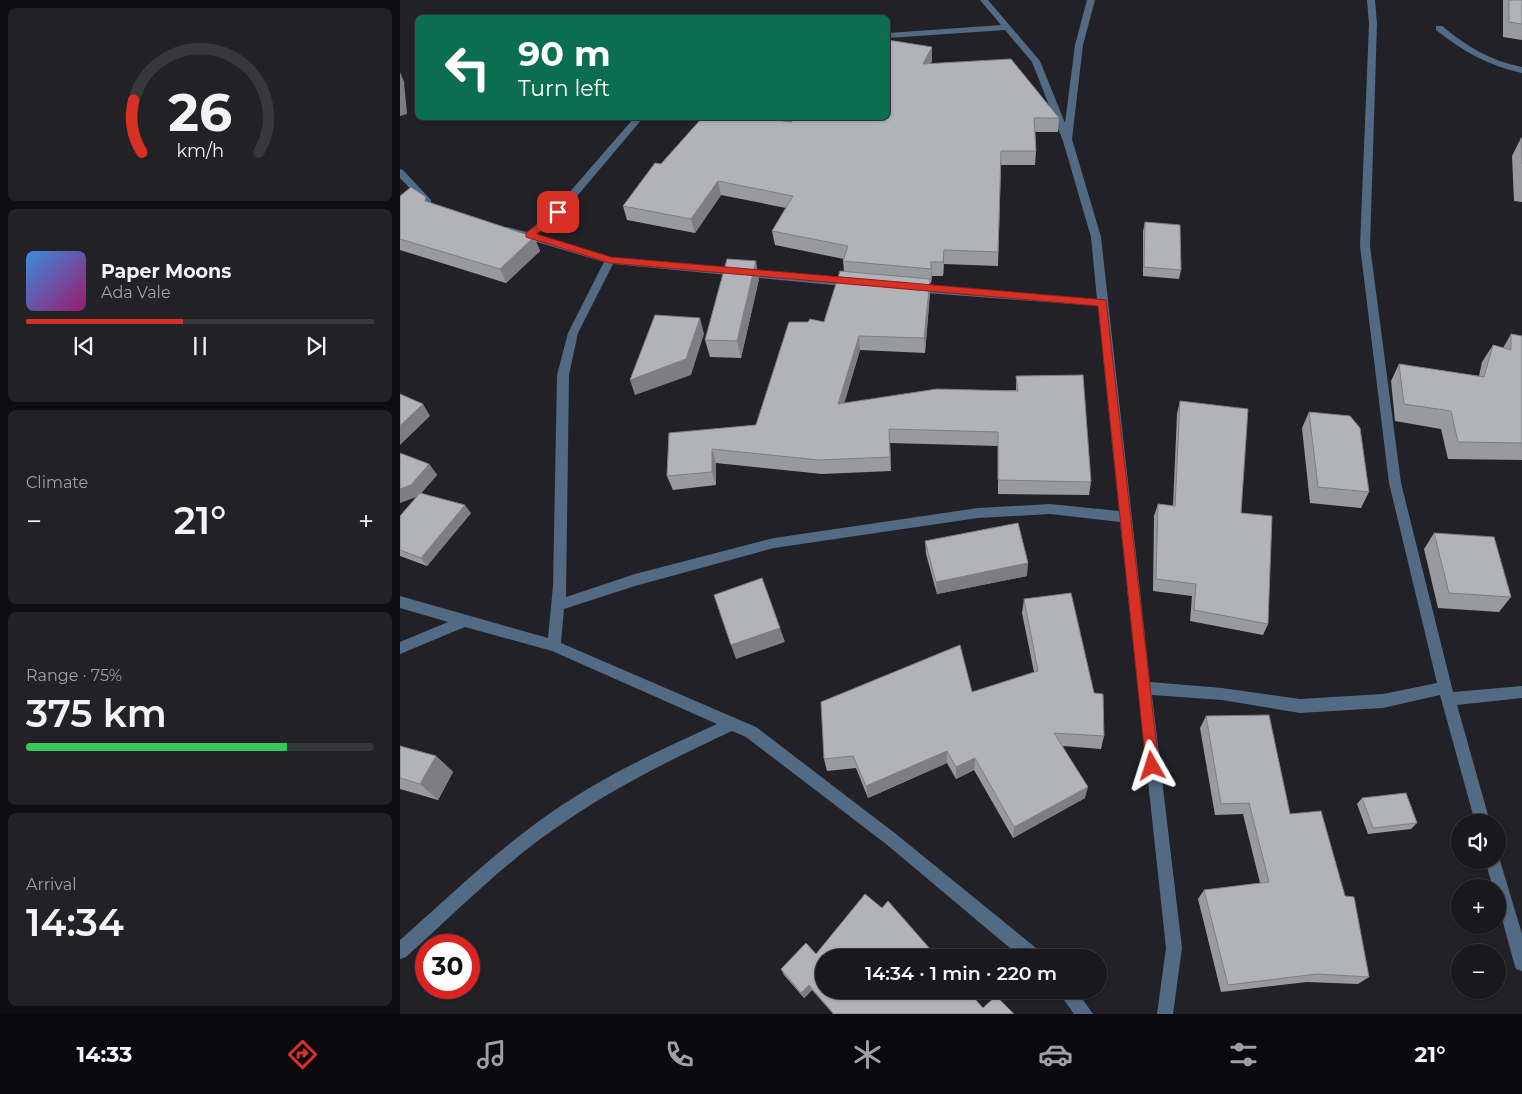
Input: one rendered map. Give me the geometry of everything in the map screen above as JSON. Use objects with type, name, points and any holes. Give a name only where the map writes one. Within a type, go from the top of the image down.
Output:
[{"type":"street","points":[[984,0],[1036,61],[1068,141],[1096,237],[1125,517],[1174,948],[1165,1014]]},
{"type":"street","points":[[1068,141],[1078,45],[1091,0]]},
{"type":"street","points":[[1371,0],[1373,24],[1365,246],[1395,483],[1447,693],[1481,814]]},
{"type":"street","points":[[890,36],[958,29],[1007,27]]},
{"type":"street","points":[[1439,28],[1477,55],[1522,70]]},
{"type":"street","points":[[530,235],[558,212],[636,120]]},
{"type":"street","points":[[400,172],[425,201],[439,208]]},
{"type":"street","points":[[495,227],[530,235],[610,260],[863,284]]},
{"type":"street","points":[[554,646],[559,605],[563,375],[573,334],[610,260]]},
{"type":"street","points":[[901,287],[1102,303]]},
{"type":"street","points":[[559,605],[634,580],[774,543],[978,513],[1050,510],[1125,517]]},
{"type":"street","points":[[400,602],[554,646],[751,732],[891,838],[1024,949]]},
{"type":"street","points":[[400,648],[464,621]]},
{"type":"street","points":[[1144,688],[1222,694],[1300,706],[1383,701],[1447,693],[1522,692]]},
{"type":"street","points":[[400,952],[519,845],[568,810],[656,758],[732,724]]},
{"type":"street","points":[[1496,869],[1522,963]]},
{"type":"street","points":[[1072,999],[1085,1014]]},
{"type":"building","points":[[1509,0],[1522,0],[1522,24],[1509,22]]},
{"type":"building","points":[[890,40],[932,47],[923,64],[1011,59],[1059,118],[1034,118],[1036,151],[1001,151],[998,252],[944,250],[943,262],[931,262],[931,269],[843,261],[848,246],[772,231],[793,196],[718,181],[691,219],[623,206],[655,163],[661,164],[700,120],[783,120],[791,122],[792,120],[890,120]]},
{"type":"building","points":[[411,187],[426,197],[425,201],[534,237],[500,269],[400,239],[400,196]]},
{"type":"building","points":[[1145,222],[1180,225],[1181,270],[1144,267]]},
{"type":"building","points":[[727,259],[756,261],[737,341],[705,340]]},
{"type":"building","points":[[840,271],[930,279],[924,338],[859,336],[838,404],[937,389],[1018,391],[1016,376],[1083,375],[1091,482],[998,480],[998,432],[889,429],[890,457],[819,460],[712,449],[712,472],[667,476],[669,433],[756,425],[789,322],[808,322],[810,319],[824,322]]},
{"type":"building","points":[[655,315],[700,318],[686,359],[630,380]]},
{"type":"building","points":[[1511,334],[1522,336],[1522,443],[1458,442],[1451,411],[1404,404],[1399,364],[1484,377],[1493,345],[1511,350]]},
{"type":"building","points":[[400,394],[423,404],[400,426]]},
{"type":"building","points":[[1180,401],[1248,409],[1241,513],[1272,516],[1268,624],[1194,610],[1196,584],[1156,579],[1158,504],[1175,506]]},
{"type":"building","points":[[1309,412],[1350,416],[1360,428],[1369,492],[1318,487]]},
{"type":"building","points":[[400,453],[429,464],[411,485],[400,489]]},
{"type":"building","points":[[420,493],[465,505],[421,558],[400,550],[400,516]]},
{"type":"building","points":[[1018,523],[1028,563],[936,582],[925,541]]},
{"type":"building","points":[[1434,533],[1494,537],[1511,597],[1449,593]]},
{"type":"building","points":[[762,578],[780,628],[731,645],[714,595]]},
{"type":"building","points":[[1071,593],[1094,693],[1103,694],[1104,736],[1054,733],[1088,787],[1014,827],[975,758],[956,767],[947,751],[866,786],[853,756],[824,759],[821,702],[960,645],[972,692],[1038,671],[1024,599]]},
{"type":"building","points":[[1269,715],[1290,814],[1321,811],[1345,896],[1354,897],[1369,977],[1317,974],[1228,985],[1204,890],[1269,882],[1249,803],[1221,804],[1206,716]]},
{"type":"building","points":[[400,746],[436,756],[420,784],[400,778]]},
{"type":"building","points":[[1406,793],[1417,823],[1373,828],[1362,798]]},
{"type":"building","points":[[865,894],[882,908],[888,901],[930,949],[820,949]]},
{"type":"building","points":[[806,943],[815,953],[815,992],[809,985],[801,993],[781,969]]},
{"type":"building","points":[[821,999],[975,999],[983,1008],[993,999],[999,999],[1014,1014],[834,1014]]},
{"type":"route","points":[[558,212],[530,235],[610,260],[674,264],[854,283],[1102,303],[1152,766]]}]
